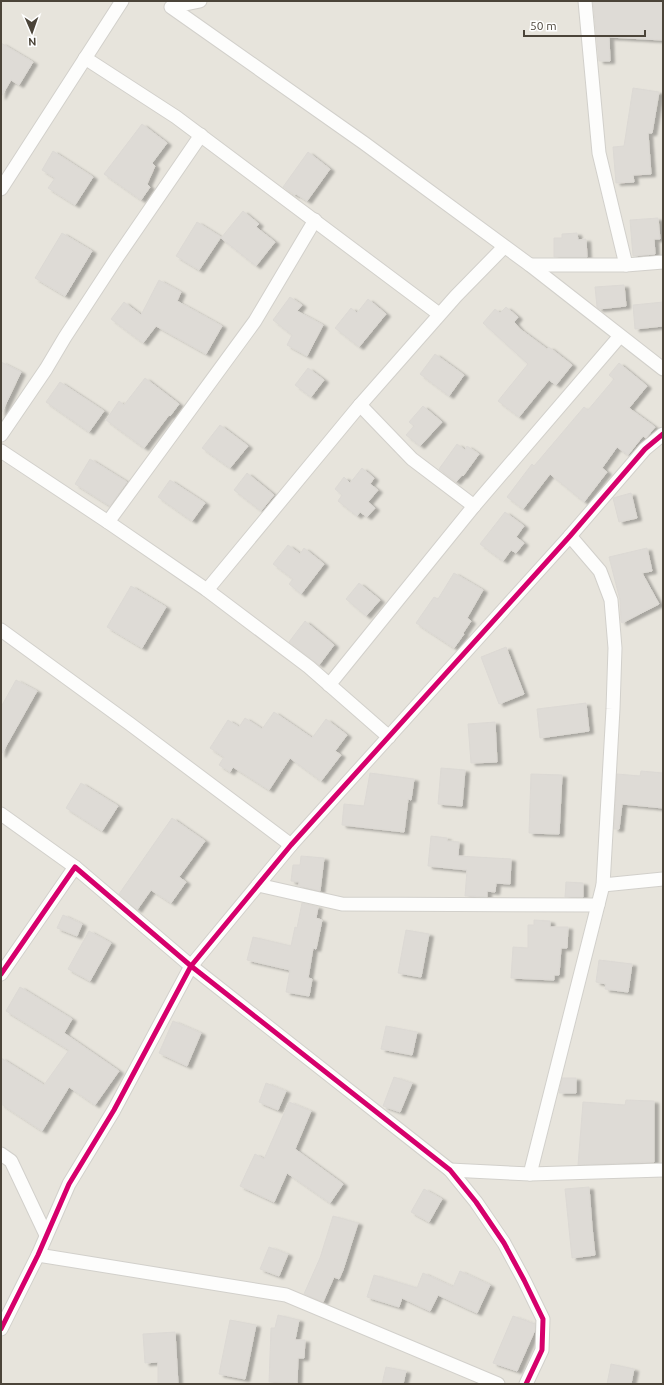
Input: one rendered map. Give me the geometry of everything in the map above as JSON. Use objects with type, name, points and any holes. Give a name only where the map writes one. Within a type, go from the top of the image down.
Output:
[{"type":"street","points":[[1,189],[122,1]]},
{"type":"street","points":[[167,4],[200,1]]},
{"type":"street","points":[[584,1],[599,153],[626,265]]},
{"type":"street","points":[[167,4],[364,143],[530,265],[663,369]]},
{"type":"street","points":[[85,58],[201,135],[439,314]]},
{"type":"street","points":[[1,435],[46,370],[65,337],[118,256],[201,135]]},
{"type":"street","points":[[108,522],[255,321],[315,220]]},
{"type":"street","points":[[207,590],[360,405],[439,314],[504,247]]},
{"type":"street","points":[[530,265],[626,265],[663,262]]},
{"type":"street","points":[[329,685],[474,506],[620,336]]},
{"type":"street","points":[[360,405],[412,459],[474,506]]},
{"type":"street","points":[[1,1329],[38,1255],[69,1184],[114,1110],[191,966],[291,845],[570,536],[645,449],[663,434]]},
{"type":"street","points":[[1,451],[207,590],[309,667],[389,737]]},
{"type":"street","points":[[530,1174],[603,885],[615,648],[611,600],[600,571],[570,536]]},
{"type":"street","points":[[1,630],[130,724],[291,845]]},
{"type":"street","points":[[1,814],[75,867],[191,966],[450,1170],[476,1202],[504,1243],[543,1319],[542,1350],[526,1384]]},
{"type":"street","points":[[1,974],[75,867]]},
{"type":"street","points":[[603,885],[663,879]]},
{"type":"street","points":[[258,885],[342,904],[598,905]]},
{"type":"street","points":[[1,1154],[11,1161],[46,1235]]},
{"type":"street","points":[[450,1170],[530,1174],[663,1170]]},
{"type":"street","points":[[38,1255],[286,1295],[498,1384]]},
{"type":"shaded area","points":[[1,1],[663,1],[663,1384],[1,1384]]},
{"type":"building","points":[[593,1],[663,1],[662,40],[609,37],[610,61],[599,61]]},
{"type":"building","points":[[1,43],[33,62],[19,85],[11,80],[1,97]]},
{"type":"building","points":[[633,88],[659,92],[652,133],[648,133],[651,174],[633,175],[634,182],[616,183],[613,147],[624,146]]},
{"type":"building","points":[[142,124],[167,143],[152,163],[155,166],[147,184],[150,187],[141,200],[104,174]]},
{"type":"building","points":[[53,151],[93,177],[75,205],[48,188],[55,178],[42,170]]},
{"type":"building","points":[[308,152],[330,169],[307,201],[283,187]]},
{"type":"building","points":[[243,211],[259,224],[256,227],[275,242],[256,266],[221,238]]},
{"type":"building","points":[[658,218],[660,239],[654,239],[655,254],[633,256],[630,220]]},
{"type":"building","points":[[197,222],[221,237],[199,270],[176,256]]},
{"type":"building","points":[[62,233],[92,251],[65,296],[35,278]]},
{"type":"building","points":[[577,233],[578,240],[586,239],[587,257],[554,257],[554,238],[562,238],[562,234]]},
{"type":"building","points":[[159,280],[181,292],[177,301],[222,326],[206,354],[156,326],[143,343],[111,319],[124,302],[141,315]]},
{"type":"building","points":[[624,285],[626,306],[599,309],[597,307],[595,287]]},
{"type":"building","points":[[290,297],[302,305],[297,311],[323,325],[307,356],[287,345],[292,335],[273,320]]},
{"type":"building","points":[[368,299],[386,314],[359,347],[335,328],[351,308],[357,313]]},
{"type":"building","points":[[663,302],[663,326],[635,329],[633,305]]},
{"type":"building","points":[[506,307],[518,317],[514,322],[520,329],[547,349],[549,347],[572,365],[556,385],[549,380],[519,417],[498,401],[528,364],[483,323],[495,309],[500,313]]},
{"type":"building","points":[[435,354],[464,375],[449,396],[420,374]]},
{"type":"building","points":[[1,362],[21,372],[1,414]]},
{"type":"building","points":[[619,363],[647,386],[629,408],[655,427],[646,438],[643,436],[628,455],[617,447],[602,468],[607,472],[584,502],[550,474],[523,509],[507,497],[532,464],[534,466],[584,407],[588,410],[614,379],[609,375]]},
{"type":"building","points":[[308,368],[324,380],[311,397],[295,385]]},
{"type":"building","points":[[145,378],[179,404],[144,448],[106,420],[119,401],[124,405]]},
{"type":"building","points":[[60,382],[104,411],[89,432],[46,402]]},
{"type":"building","points":[[423,406],[442,422],[420,446],[406,435],[414,426],[409,422]]},
{"type":"building","points":[[220,425],[248,446],[230,468],[202,448]]},
{"type":"building","points":[[457,444],[465,450],[467,446],[479,454],[463,476],[462,475],[456,482],[439,469]]},
{"type":"building","points":[[90,459],[127,482],[110,506],[75,484]]},
{"type":"building","points":[[362,468],[374,478],[370,484],[378,490],[368,502],[375,508],[367,517],[360,512],[357,516],[338,501],[342,495],[335,489],[344,477],[350,483]]},
{"type":"building","points":[[247,473],[274,495],[261,511],[234,490]]},
{"type":"building","points":[[170,480],[205,503],[192,521],[158,497]]},
{"type":"building","points":[[631,493],[637,518],[619,522],[613,498]]},
{"type":"building","points":[[505,512],[524,526],[516,537],[524,543],[516,553],[511,550],[503,561],[480,544]]},
{"type":"building","points":[[288,545],[300,554],[304,548],[324,564],[301,594],[289,584],[293,579],[273,564]]},
{"type":"building","points":[[647,548],[652,571],[642,573],[659,604],[622,623],[620,600],[609,557]]},
{"type":"building","points":[[454,573],[483,590],[467,618],[471,621],[454,648],[416,623],[434,597],[438,599]]},
{"type":"building","points":[[359,583],[380,600],[366,616],[346,599]]},
{"type":"building","points":[[131,586],[166,607],[142,648],[107,627]]},
{"type":"building","points":[[305,621],[334,645],[319,665],[289,642]]},
{"type":"building","points":[[506,647],[524,694],[499,704],[481,657]]},
{"type":"building","points":[[16,680],[37,691],[1,755],[1,707]]},
{"type":"building","points":[[586,703],[589,731],[540,738],[537,709]]},
{"type":"building","points":[[274,712],[312,738],[326,719],[347,735],[335,751],[341,755],[321,781],[290,758],[269,790],[233,767],[230,772],[219,765],[224,757],[210,748],[228,720],[239,727],[245,718],[262,729]]},
{"type":"building","points":[[495,722],[497,762],[471,763],[468,724]]},
{"type":"building","points":[[441,768],[465,770],[462,806],[438,804]]},
{"type":"building","points":[[641,771],[663,773],[663,808],[622,804],[619,829],[614,829],[617,774],[640,776]]},
{"type":"building","points":[[370,773],[414,779],[411,800],[408,799],[404,832],[342,825],[344,804],[364,806]]},
{"type":"building","points":[[531,774],[562,775],[559,834],[529,833]]},
{"type":"building","points":[[81,783],[118,806],[102,831],[66,808]]},
{"type":"building","points":[[172,818],[205,841],[179,877],[186,882],[171,903],[151,890],[137,910],[119,894]]},
{"type":"building","points":[[431,836],[447,838],[447,841],[459,842],[458,856],[511,859],[510,884],[496,883],[495,892],[487,891],[487,897],[465,896],[467,870],[428,866]]},
{"type":"building","points":[[301,856],[324,858],[320,891],[299,886],[299,882],[291,881],[293,865],[300,865]]},
{"type":"building","points":[[566,882],[583,883],[583,897],[565,897]]},
{"type":"building","points":[[302,903],[318,907],[316,918],[322,920],[316,949],[313,948],[308,978],[312,979],[309,996],[286,992],[290,970],[247,960],[253,937],[291,946],[295,927],[297,928]]},
{"type":"building","points":[[63,915],[82,924],[77,936],[57,928]]},
{"type":"building","points":[[534,920],[550,921],[550,927],[568,927],[567,948],[561,948],[559,975],[554,975],[554,980],[511,978],[513,947],[528,948],[528,925],[534,925]]},
{"type":"building","points":[[406,930],[429,934],[421,977],[398,973]]},
{"type":"building","points":[[89,931],[111,943],[90,981],[68,969]]},
{"type":"building","points":[[599,960],[632,964],[628,992],[605,989],[606,984],[596,982]]},
{"type":"building","points":[[20,987],[72,1019],[64,1033],[119,1071],[95,1105],[69,1087],[42,1131],[1,1104],[1,1058],[44,1085],[69,1050],[6,1011]]},
{"type":"building","points":[[173,1021],[201,1033],[187,1066],[159,1053]]},
{"type":"building","points":[[386,1026],[417,1032],[412,1055],[381,1049]]},
{"type":"building","points":[[394,1077],[412,1083],[400,1112],[383,1106]]},
{"type":"building","points":[[562,1078],[576,1078],[576,1093],[559,1093]]},
{"type":"building","points":[[266,1083],[286,1091],[278,1110],[259,1102]]},
{"type":"building","points":[[626,1100],[654,1101],[654,1162],[578,1165],[583,1102],[625,1105]]},
{"type":"building","points":[[289,1102],[311,1111],[295,1149],[343,1184],[330,1203],[287,1173],[274,1202],[240,1186],[255,1154],[264,1159]]},
{"type":"building","points":[[589,1187],[595,1255],[572,1258],[565,1189]]},
{"type":"building","points":[[424,1189],[442,1199],[429,1222],[411,1212]]},
{"type":"building","points":[[333,1216],[358,1223],[343,1270],[339,1279],[334,1277],[323,1302],[304,1294],[320,1258]]},
{"type":"building","points":[[269,1247],[288,1254],[279,1276],[260,1269]]},
{"type":"building","points":[[460,1271],[490,1285],[477,1313],[438,1295],[430,1311],[402,1298],[399,1307],[367,1297],[374,1275],[417,1288],[423,1273],[453,1287]]},
{"type":"building","points":[[278,1315],[299,1320],[295,1340],[305,1340],[304,1358],[298,1358],[297,1383],[269,1382],[271,1328],[275,1328]]},
{"type":"building","points":[[513,1316],[535,1324],[535,1330],[517,1371],[493,1363]]},
{"type":"building","points":[[230,1320],[256,1325],[245,1379],[219,1374]]},
{"type":"building","points":[[175,1332],[178,1384],[158,1384],[158,1362],[145,1363],[143,1334]]},
{"type":"building","points":[[611,1364],[634,1369],[631,1384],[607,1384]]},
{"type":"building","points":[[386,1367],[406,1371],[403,1384],[382,1384]]},
{"type":"cycle path","points":[[1,1329],[38,1255],[69,1184],[114,1110],[191,966],[291,845],[570,536],[645,449],[663,434]]},
{"type":"cycle path","points":[[1,974],[75,867],[191,966],[450,1170],[476,1202],[504,1243],[543,1319],[542,1350],[526,1384]]}]
